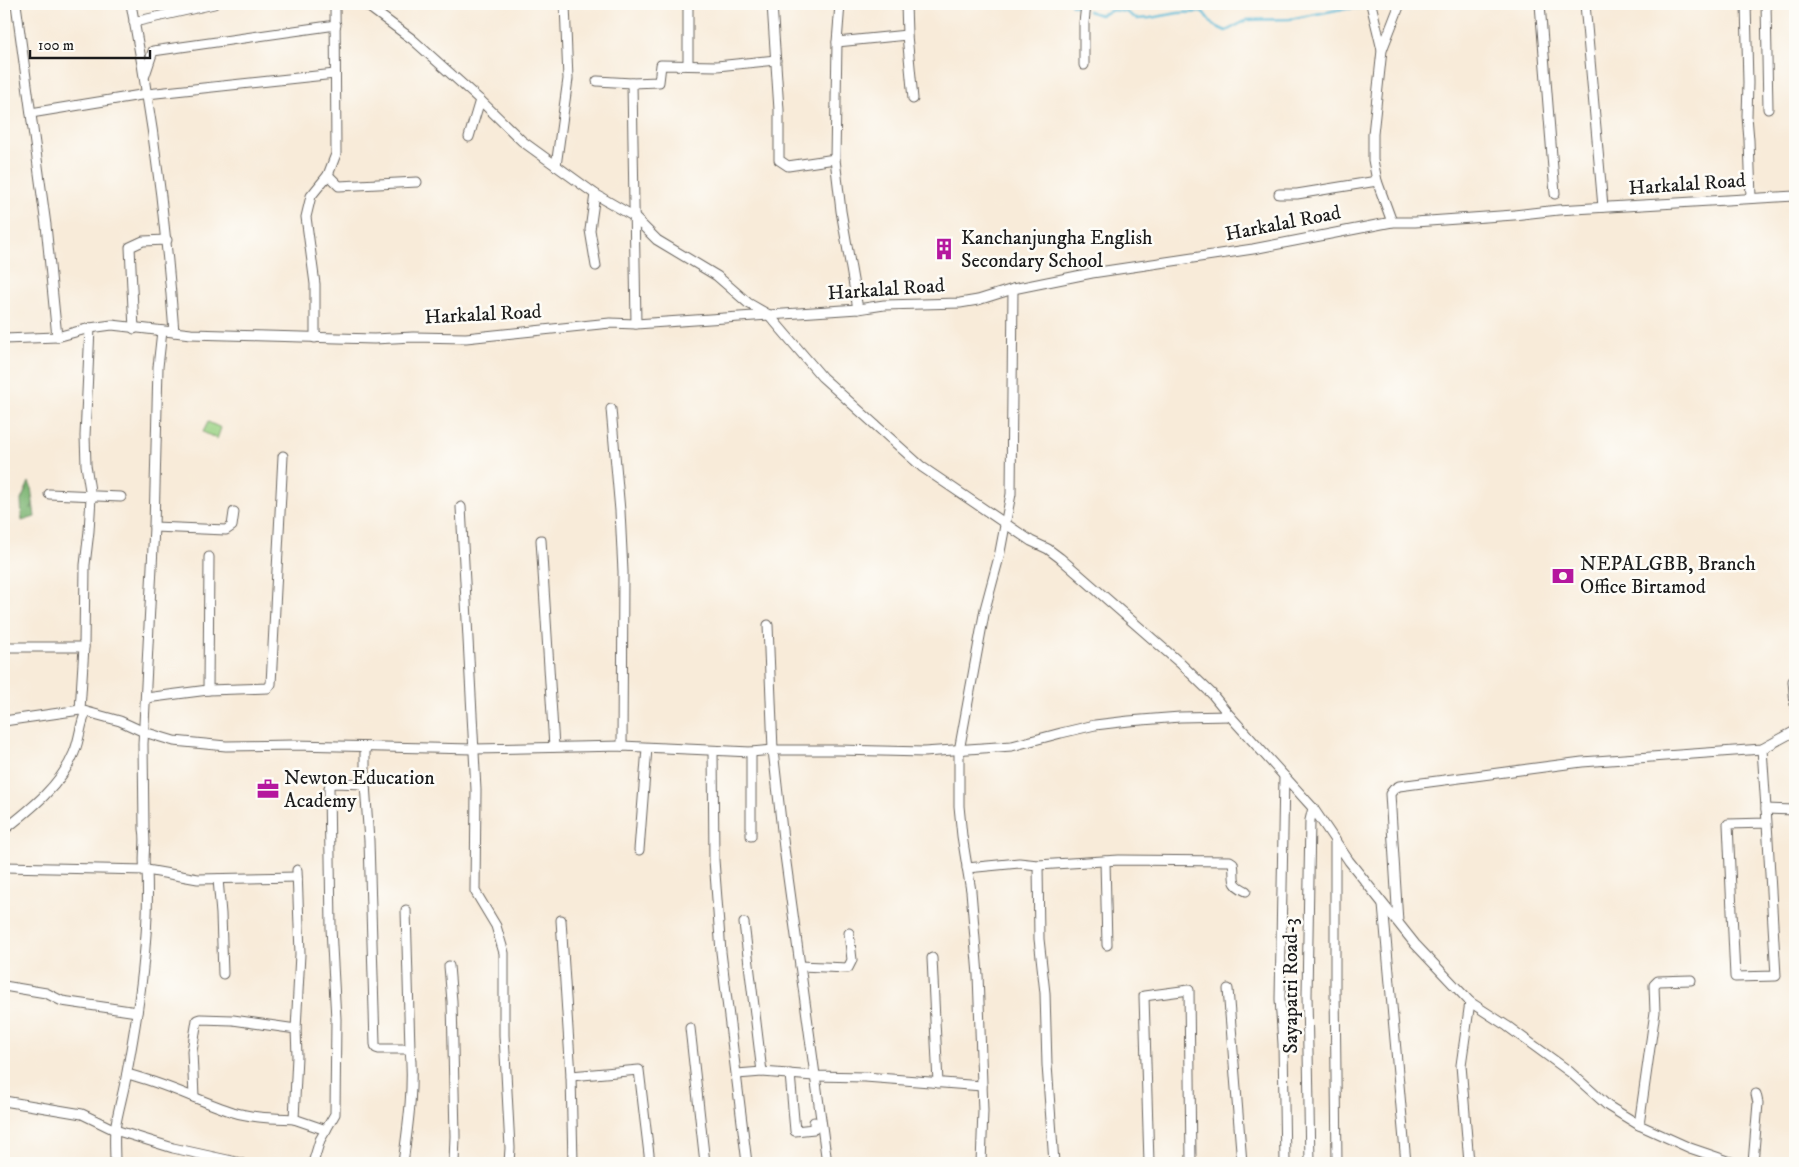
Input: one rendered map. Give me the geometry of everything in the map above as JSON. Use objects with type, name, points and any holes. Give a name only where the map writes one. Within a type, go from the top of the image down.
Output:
[{"type":"street","points":[[16,4],[46,225],[57,337]]},
{"type":"street","points":[[131,4],[145,75],[167,240],[174,332]]},
{"type":"street","points":[[134,22],[214,4]]},
{"type":"street","points":[[315,338],[315,284],[306,217],[311,196],[328,175],[336,154],[335,4]]},
{"type":"street","points":[[365,4],[412,39],[480,100],[522,141],[595,194],[633,216],[657,240],[717,276],[748,303],[769,315],[822,377],[918,464],[1031,541],[1048,548],[1180,663],[1212,694],[1313,808],[1349,861],[1415,944],[1470,1002],[1507,1026],[1570,1072],[1608,1106],[1639,1125],[1690,1148],[1734,1163]]},
{"type":"street","points":[[556,166],[568,79],[565,4]]},
{"type":"street","points":[[688,4],[688,65]]},
{"type":"street","points":[[772,4],[779,110],[779,160],[788,166],[835,159]]},
{"type":"street","points":[[840,4],[836,42],[835,159],[840,211],[858,309]]},
{"type":"street","points":[[906,4],[913,99]]},
{"type":"street","points":[[1084,65],[1086,5],[1100,4]]},
{"type":"street","points":[[1371,4],[1382,50]]},
{"type":"street","points":[[1392,222],[1377,181],[1373,160],[1373,134],[1382,50],[1400,4]]},
{"type":"street","points":[[1540,4],[1555,194]]},
{"type":"street","points":[[1585,4],[1603,207]]},
{"type":"street","points":[[1746,4],[1747,116],[1750,140],[1751,198]]},
{"type":"street","points":[[1766,4],[1768,108]]},
{"type":"street","points":[[145,75],[153,51],[336,24]]},
{"type":"street","points":[[836,42],[907,35]]},
{"type":"street","points":[[597,81],[659,82],[661,65],[717,66],[776,60]]},
{"type":"street","points":[[31,113],[147,94],[335,74]]},
{"type":"street","points":[[632,83],[636,324]]},
{"type":"street","points":[[469,137],[480,100]]},
{"type":"street","points":[[328,175],[339,186],[417,182]]},
{"type":"street","points":[[1279,194],[1298,194],[1377,181]]},
{"type":"street","points":[[595,194],[590,230],[596,266]]},
{"type":"street","name":"Harkalal Road","points":[[4,339],[57,337],[90,328],[112,325],[134,329],[174,332],[315,338],[466,338],[610,324],[636,324],[858,309],[884,305],[960,303],[978,300],[1013,289],[1092,273],[1253,249],[1392,222],[1795,196]]},
{"type":"street","points":[[134,329],[130,247],[144,240],[167,240]]},
{"type":"street","points":[[981,1163],[982,1086],[976,949],[959,806],[959,751],[985,609],[999,557],[1011,494],[1013,289]]},
{"type":"street","points":[[4,830],[48,792],[70,763],[80,740],[83,718],[83,593],[91,497],[86,465],[85,436],[90,328]]},
{"type":"street","points":[[115,1163],[115,1130],[127,1074],[146,930],[147,870],[145,870],[144,864],[146,839],[144,829],[143,744],[154,527],[158,367],[162,331]]},
{"type":"street","points":[[612,409],[623,572],[622,746]]},
{"type":"street","points":[[146,698],[208,690],[268,688],[270,684],[283,456]]},
{"type":"street","points":[[49,494],[121,497]]},
{"type":"street","points":[[461,507],[476,790],[475,891],[496,926],[504,953],[504,1035],[510,1148],[509,1163]]},
{"type":"street","points":[[154,527],[226,530],[232,526],[234,512]]},
{"type":"street","points":[[541,540],[554,747]]},
{"type":"street","points":[[208,690],[209,557]]},
{"type":"street","points":[[768,625],[773,750],[814,1076],[821,1109],[827,1163]]},
{"type":"street","points":[[4,647],[84,647]]},
{"type":"street","points":[[1794,681],[1795,706]]},
{"type":"street","points":[[4,721],[83,711],[120,721],[144,732],[174,741],[226,746],[294,745],[365,748],[392,746],[473,749],[622,746],[751,752],[773,750],[924,752],[1012,746],[1094,725],[1180,717],[1230,716]]},
{"type":"street","points":[[1398,922],[1390,794],[1399,786],[1582,762],[1762,749],[1795,731]]},
{"type":"street","points":[[365,748],[375,1044],[376,1048],[379,1049],[410,1049]]},
{"type":"street","points":[[639,850],[647,748]]},
{"type":"street","points":[[1762,749],[1767,823],[1776,976],[1735,977],[1728,824],[1767,823]]},
{"type":"street","points":[[713,751],[714,860],[721,952],[747,1163]]},
{"type":"street","points":[[751,752],[751,836]]},
{"type":"street","points":[[1284,776],[1280,998],[1283,1044],[1285,1163]]},
{"type":"street","points":[[313,1163],[320,1140],[336,1114],[336,1019],[330,918],[330,784],[366,784]]},
{"type":"street","name":"Sayapatri Road-3","points":[[1310,1163],[1307,995],[1310,820],[1313,808]]},
{"type":"street","points":[[1766,809],[1795,810]]},
{"type":"street","points":[[1335,840],[1334,988],[1337,1163]]},
{"type":"street","points":[[967,868],[1019,863],[1038,865],[1105,861],[1230,860],[1233,863],[1236,886],[1246,891]]},
{"type":"street","points":[[1105,861],[1107,945]]},
{"type":"street","points":[[1038,865],[1039,939],[1054,1163]]},
{"type":"street","points":[[4,867],[147,870],[198,879],[297,874],[300,954],[294,1119]]},
{"type":"street","points":[[218,878],[223,974]]},
{"type":"street","points":[[1383,904],[1406,1163]]},
{"type":"street","points":[[403,1163],[408,1126],[411,1062],[406,910]]},
{"type":"street","points":[[561,920],[571,1076],[573,1163]]},
{"type":"street","points":[[744,923],[762,1072]]},
{"type":"street","points":[[800,966],[848,968],[852,960],[849,933]]},
{"type":"street","points":[[932,958],[938,1083]]},
{"type":"street","points":[[449,966],[452,1001],[454,1163]]},
{"type":"street","points":[[1639,1125],[1655,1012],[1654,985],[1658,981],[1691,980]]},
{"type":"street","points":[[4,986],[46,993],[62,1001],[136,1012]]},
{"type":"street","points":[[1228,988],[1242,1163]]},
{"type":"street","points":[[1149,1163],[1144,996],[1189,990],[1191,1163]]},
{"type":"street","points":[[1469,1163],[1461,1066],[1470,1002]]},
{"type":"street","points":[[194,1097],[192,1051],[197,1020],[233,1020],[296,1029]]},
{"type":"street","points":[[690,1028],[705,1163]]},
{"type":"street","points":[[571,1076],[639,1070],[650,1163]]},
{"type":"street","points":[[737,1074],[762,1072],[865,1077],[982,1086]]},
{"type":"street","points":[[127,1074],[149,1079],[234,1112],[258,1118],[294,1119],[326,1130]]},
{"type":"street","points":[[790,1074],[795,1131],[814,1129],[814,1122]]},
{"type":"street","points":[[1753,1163],[1758,1103],[1756,1094]]},
{"type":"street","points":[[4,1101],[82,1114],[115,1130],[173,1148],[241,1163]]},
{"type":"green space","points":[[208,422],[221,428],[217,439],[203,432]]},
{"type":"green space","points":[[29,482],[35,517],[22,521],[21,500]]},
{"type":"waterway","points":[[1071,4],[1083,9]]},
{"type":"waterway","points":[[1088,11],[1100,15],[1113,10],[1126,12],[1137,19],[1178,13],[1203,12],[1213,25],[1226,31],[1247,20],[1290,19],[1342,9],[1360,8],[1363,4]]},
{"type":"place","name":"Kanchanjungha English Secondary School","points":[[944,249]]},
{"type":"place","name":"NEPALGBB, Branch Office Birtamod","points":[[1563,576]]},
{"type":"place","name":"Newton Education Academy","points":[[268,789]]}]
